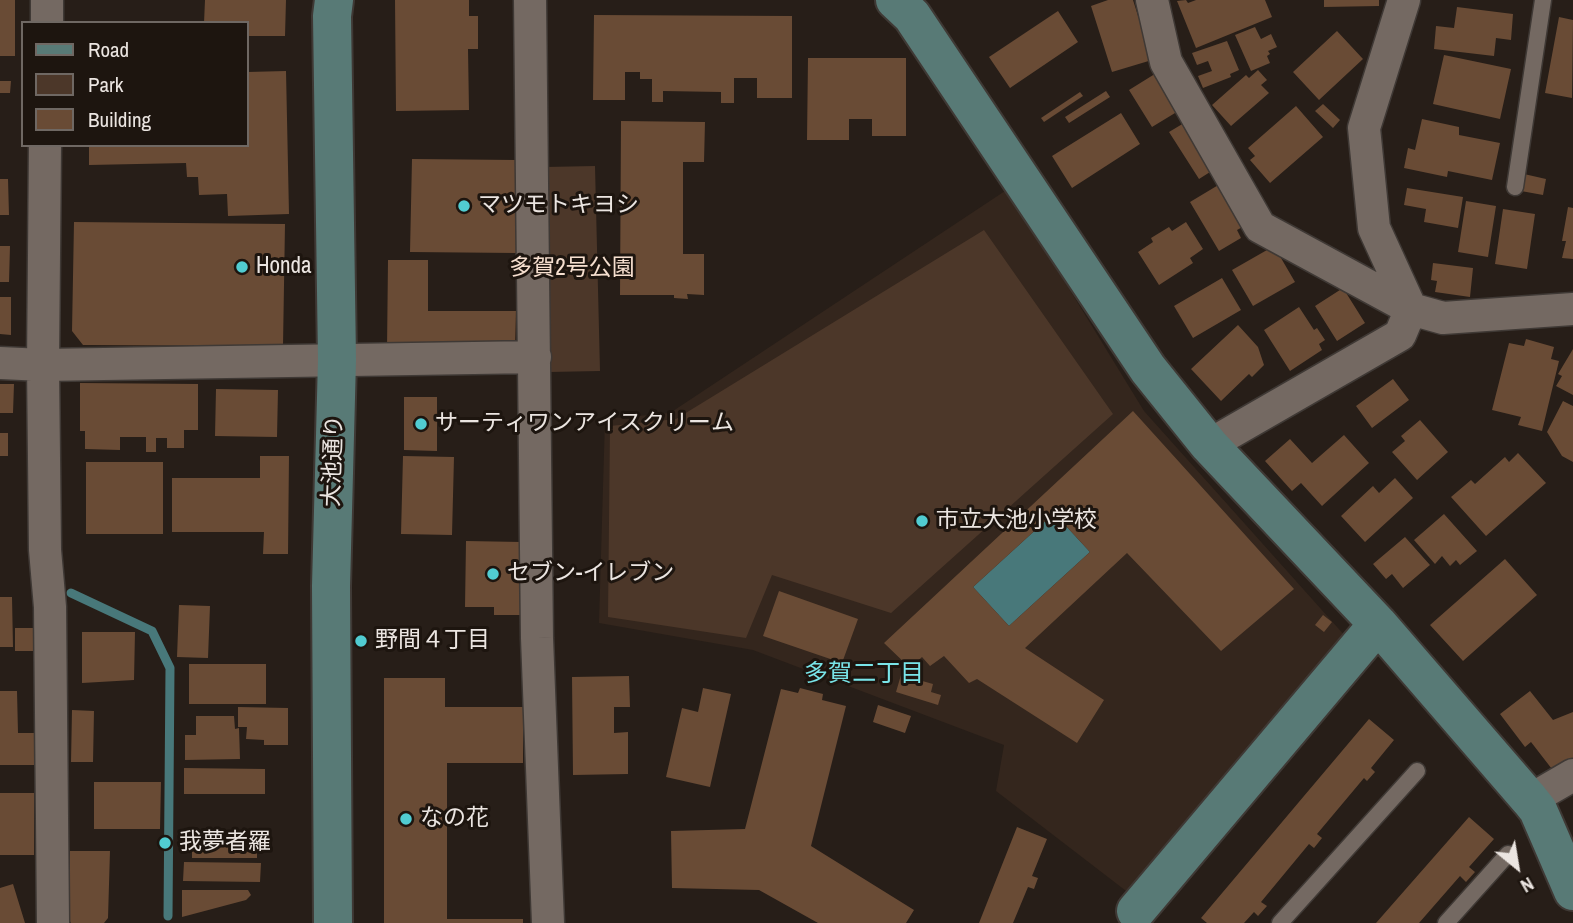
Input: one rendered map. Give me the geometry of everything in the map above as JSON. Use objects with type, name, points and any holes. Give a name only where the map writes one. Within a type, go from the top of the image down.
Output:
[{"type":"street","points":[[47,0],[47,21]]},
{"type":"street","name":"大池通り","points":[[333,923],[331,586],[337,360],[332,16],[334,0]]},
{"type":"street","points":[[530,0],[537,638],[548,923]]},
{"type":"street","points":[[895,0],[912,16],[1148,369],[1209,445],[1378,624],[1530,800],[1538,810],[1573,891]]},
{"type":"street","points":[[1152,0],[1166,62],[1260,227],[1411,309],[1443,318],[1573,309]]},
{"type":"street","points":[[1209,445],[1400,335],[1411,309],[1374,228],[1364,128],[1404,0]]},
{"type":"street","points":[[46,147],[43,365],[45,550],[50,607],[53,923]]},
{"type":"street","points":[[0,363],[43,365],[535,357]]},
{"type":"street","points":[[1136,919],[1378,624]]},
{"type":"street","points":[[1530,800],[1573,775]]},
{"type":"lane","points":[[1515,187],[1543,0]]},
{"type":"lane","points":[[1280,923],[1418,771]]},
{"type":"lane","points":[[1446,923],[1508,854]]},
{"type":"shaded area","name":"市立大池小学校","points":[[1008,189],[1144,411],[1346,637],[1130,894],[996,791],[1004,745],[753,650],[599,623],[605,419],[670,413]]},
{"type":"green space","name":"多賀2号公園","points":[[595,166],[600,371],[549,372],[545,167]]},
{"type":"green space","points":[[984,230],[1113,414],[891,613],[772,575],[746,638],[608,617],[610,426],[676,419]]},
{"type":"water","points":[[1054,513],[1090,552],[1009,626],[973,587]]},
{"type":"building","points":[[0,0],[15,0],[15,56],[0,56]]},
{"type":"building","points":[[205,0],[286,0],[285,36],[248,36],[248,21],[204,21]]},
{"type":"building","points":[[395,0],[469,0],[469,16],[478,16],[478,49],[468,49],[469,110],[396,111]]},
{"type":"building","points":[[1108,0],[1133,0],[1152,60],[1112,72],[1091,6]]},
{"type":"building","points":[[1186,0],[1188,3],[1196,0],[1265,0],[1272,17],[1196,48],[1177,1]]},
{"type":"building","points":[[1324,0],[1379,0],[1379,6],[1324,7]]},
{"type":"building","points":[[1457,7],[1513,14],[1511,40],[1496,38],[1494,56],[1434,49],[1436,26],[1454,28]]},
{"type":"building","points":[[1058,11],[1078,42],[1010,88],[989,57]]},
{"type":"building","points":[[594,15],[792,16],[792,98],[757,98],[757,78],[734,78],[734,103],[721,103],[721,92],[663,91],[663,102],[652,102],[652,79],[640,79],[640,72],[625,72],[625,100],[593,100]]},
{"type":"building","points":[[1559,17],[1573,20],[1572,98],[1545,93]]},
{"type":"building","points":[[1255,27],[1261,39],[1271,34],[1277,47],[1268,51],[1270,63],[1251,71],[1235,35]]},
{"type":"building","points":[[1337,31],[1363,59],[1319,100],[1293,72]]},
{"type":"building","points":[[1227,41],[1239,70],[1230,74],[1231,77],[1203,88],[1198,76],[1212,71],[1208,61],[1197,65],[1192,53]]},
{"type":"building","points":[[1444,55],[1511,69],[1500,119],[1433,104]]},
{"type":"building","points":[[808,58],[906,58],[906,136],[872,136],[872,119],[849,119],[849,140],[807,140]]},
{"type":"building","points":[[1258,70],[1267,80],[1261,85],[1269,93],[1231,126],[1212,105],[1246,75],[1249,78]]},
{"type":"building","points":[[286,71],[289,214],[228,216],[227,194],[199,195],[198,177],[187,177],[186,163],[89,165],[89,147],[248,147],[248,72]]},
{"type":"building","points":[[1158,72],[1180,110],[1152,127],[1129,90]]},
{"type":"building","points":[[0,81],[11,81],[10,93],[0,93]]},
{"type":"building","points":[[1106,91],[1110,97],[1069,123],[1065,117]]},
{"type":"building","points":[[1080,92],[1083,96],[1044,122],[1041,118]]},
{"type":"building","points":[[1323,104],[1340,120],[1333,128],[1315,111]]},
{"type":"building","points":[[1296,106],[1323,137],[1270,183],[1250,160],[1255,156],[1248,148]]},
{"type":"building","points":[[1121,113],[1140,144],[1072,188],[1052,156]]},
{"type":"building","points":[[1422,119],[1459,127],[1459,135],[1500,143],[1492,180],[1448,171],[1447,177],[1404,168],[1408,148],[1415,150]]},
{"type":"building","points":[[1189,120],[1218,167],[1199,179],[1169,132]]},
{"type":"building","points":[[621,121],[705,122],[704,162],[683,162],[683,254],[704,254],[704,295],[687,294],[688,299],[674,298],[674,295],[620,295]]},
{"type":"building","name":"マツモトキヨシ","points":[[412,159],[517,160],[516,253],[410,252]]},
{"type":"building","points":[[1524,174],[1546,179],[1543,195],[1521,191]]},
{"type":"building","points":[[0,179],[8,179],[9,215],[0,215]]},
{"type":"building","points":[[1225,181],[1250,223],[1237,230],[1241,238],[1219,251],[1190,202]]},
{"type":"building","points":[[1407,188],[1463,197],[1458,228],[1424,222],[1426,209],[1404,205]]},
{"type":"building","points":[[1466,201],[1496,206],[1488,257],[1458,252]]},
{"type":"building","points":[[1568,207],[1573,208],[1573,259],[1562,258]]},
{"type":"building","points":[[1503,209],[1535,214],[1527,269],[1495,264]]},
{"type":"building","points":[[74,222],[285,224],[283,346],[83,345],[72,331]]},
{"type":"building","points":[[1186,222],[1203,249],[1190,258],[1193,263],[1159,285],[1138,252],[1153,242],[1151,238],[1169,227],[1172,231]]},
{"type":"building","points":[[0,246],[10,246],[9,282],[0,282]]},
{"type":"building","points":[[1274,246],[1295,282],[1253,306],[1232,270]]},
{"type":"building","points":[[388,260],[428,260],[428,311],[516,311],[515,349],[387,349]]},
{"type":"building","points":[[1433,263],[1473,268],[1470,297],[1435,292],[1437,281],[1431,280]]},
{"type":"building","points":[[1222,278],[1241,310],[1193,338],[1174,306]]},
{"type":"building","points":[[1343,288],[1365,323],[1337,341],[1315,306]]},
{"type":"building","points":[[0,297],[11,297],[11,335],[0,334]]},
{"type":"building","points":[[1299,307],[1314,330],[1317,328],[1325,340],[1319,344],[1322,350],[1290,371],[1264,330]]},
{"type":"building","points":[[1238,325],[1258,347],[1264,365],[1252,377],[1249,374],[1221,401],[1191,369]]},
{"type":"building","points":[[1526,339],[1554,347],[1551,359],[1559,361],[1542,431],[1518,425],[1521,417],[1492,410],[1509,343],[1524,346]]},
{"type":"building","points":[[1573,349],[1573,395],[1556,386],[1562,376],[1558,374]]},
{"type":"building","points":[[1393,379],[1409,400],[1372,428],[1356,406]]},
{"type":"building","points":[[80,383],[198,384],[198,430],[184,430],[184,448],[167,448],[167,438],[156,438],[156,452],[146,452],[146,437],[120,437],[120,450],[85,449],[85,431],[80,431]]},
{"type":"building","points":[[0,384],[14,384],[13,413],[0,413]]},
{"type":"building","points":[[216,389],[278,390],[277,437],[215,436]]},
{"type":"building","name":"サーティワンアイスクリーム","points":[[404,397],[437,397],[437,451],[404,450]]},
{"type":"building","points":[[1563,401],[1573,406],[1573,462],[1562,456],[1547,432]]},
{"type":"building","points":[[1133,411],[1294,589],[1221,651],[1127,553],[1025,648],[1104,700],[1077,743],[977,679],[969,683],[944,656],[930,666],[922,657],[910,668],[884,643]],"holes":[[[1054,513],[1090,552],[1009,626],[973,587]]]},
{"type":"building","points":[[1420,420],[1448,452],[1417,480],[1392,452],[1405,441],[1401,436]]},
{"type":"building","points":[[0,433],[8,433],[8,456],[0,456]]},
{"type":"building","points":[[1344,435],[1369,463],[1322,506],[1301,483],[1292,491],[1265,461],[1290,439],[1312,463]]},
{"type":"building","points":[[1518,453],[1546,483],[1486,536],[1451,497],[1471,480],[1475,484],[1505,457],[1509,462]]},
{"type":"building","points":[[260,456],[289,456],[288,554],[263,554],[264,532],[172,532],[172,478],[260,478]]},
{"type":"building","points":[[403,456],[454,457],[452,535],[401,534]]},
{"type":"building","points":[[86,462],[163,462],[163,534],[86,534]]},
{"type":"building","points":[[1395,478],[1413,498],[1365,542],[1341,516],[1373,486],[1379,493]]},
{"type":"building","points":[[1444,514],[1477,551],[1460,565],[1456,560],[1450,566],[1442,556],[1435,564],[1414,540]]},
{"type":"building","points":[[1405,537],[1430,565],[1403,588],[1392,574],[1386,579],[1373,564]]},
{"type":"building","name":"セブン-イレブン","points":[[466,541],[522,542],[520,615],[494,615],[494,607],[465,607]]},
{"type":"building","points":[[1505,559],[1537,595],[1463,661],[1430,625]]},
{"type":"building","points":[[779,591],[858,619],[842,663],[763,636]]},
{"type":"building","points":[[0,597],[12,597],[13,647],[0,647]]},
{"type":"building","points":[[179,605],[210,606],[208,658],[177,657]]},
{"type":"building","points":[[1323,615],[1332,622],[1324,632],[1315,625]]},
{"type":"building","points":[[15,628],[44,628],[44,651],[15,651]]},
{"type":"building","points":[[82,632],[135,632],[134,680],[82,683]]},
{"type":"building","points":[[189,664],[266,664],[266,704],[189,704]]},
{"type":"building","points":[[901,675],[933,684],[931,692],[941,695],[938,705],[896,692]]},
{"type":"building","points":[[629,676],[630,707],[614,707],[614,733],[628,732],[628,774],[573,775],[572,677]]},
{"type":"building","points":[[384,678],[445,678],[445,707],[523,707],[523,763],[447,763],[447,919],[523,919],[523,923],[384,923]]},
{"type":"building","points":[[703,688],[731,694],[710,787],[666,777],[682,708],[698,712]]},
{"type":"building","points":[[800,688],[823,694],[822,700],[846,706],[811,846],[914,910],[906,923],[818,923],[759,890],[672,888],[671,831],[745,829],[781,689],[798,693]]},
{"type":"building","points":[[0,691],[17,691],[18,733],[36,733],[36,765],[0,765]]},
{"type":"building","points":[[1530,691],[1553,720],[1573,712],[1573,760],[1555,773],[1531,742],[1525,747],[1500,714]]},
{"type":"building","points":[[878,705],[911,716],[905,733],[873,722]]},
{"type":"building","points":[[238,707],[288,708],[288,745],[264,745],[264,740],[246,739],[247,727],[238,727]]},
{"type":"building","points":[[72,710],[94,711],[93,762],[71,762]]},
{"type":"building","points":[[196,716],[234,716],[235,729],[239,728],[240,759],[185,760],[185,735],[196,735]]},
{"type":"building","points":[[1369,719],[1394,740],[1371,768],[1375,772],[1367,781],[1364,778],[1317,834],[1322,838],[1314,848],[1309,844],[1261,902],[1267,906],[1258,916],[1254,912],[1244,923],[1207,923],[1201,918]]},
{"type":"building","points":[[184,768],[265,769],[265,794],[184,794]]},
{"type":"building","points":[[94,782],[161,782],[160,829],[94,829]]},
{"type":"building","points":[[0,793],[34,793],[34,855],[0,855]]},
{"type":"building","points":[[1469,817],[1494,839],[1469,867],[1475,872],[1466,882],[1460,876],[1419,923],[1376,923]]},
{"type":"building","points":[[1017,827],[1047,839],[1032,876],[1038,878],[1034,889],[1028,887],[1013,923],[979,923]]},
{"type":"building","points":[[192,842],[257,842],[257,858],[192,858]]},
{"type":"building","points":[[70,851],[110,851],[108,918],[104,923],[71,923],[69,920]]},
{"type":"building","points":[[184,862],[261,863],[260,882],[183,881]]},
{"type":"building","points":[[13,884],[25,923],[0,923],[0,888]]},
{"type":"building","points":[[182,890],[248,890],[251,895],[246,900],[182,917]]},
{"type":"waterway","points":[[71,593],[152,631],[170,668],[168,916]]},
{"type":"place","name":"マツモトキヨシ","points":[[464,206]]},
{"type":"place","name":"Honda","points":[[242,267]]},
{"type":"place","name":"サーティワンアイスクリーム","points":[[421,424]]},
{"type":"place","name":"市立大池小学校","points":[[922,521]]},
{"type":"place","name":"セブン-イレブン","points":[[493,574]]},
{"type":"place","name":"野間４丁目","points":[[361,641]]},
{"type":"place","name":"なの花","points":[[406,819]]},
{"type":"place","name":"我夢者羅","points":[[165,843]]},
{"type":"district","name":"多賀二丁目","points":[[864,675]]}]
